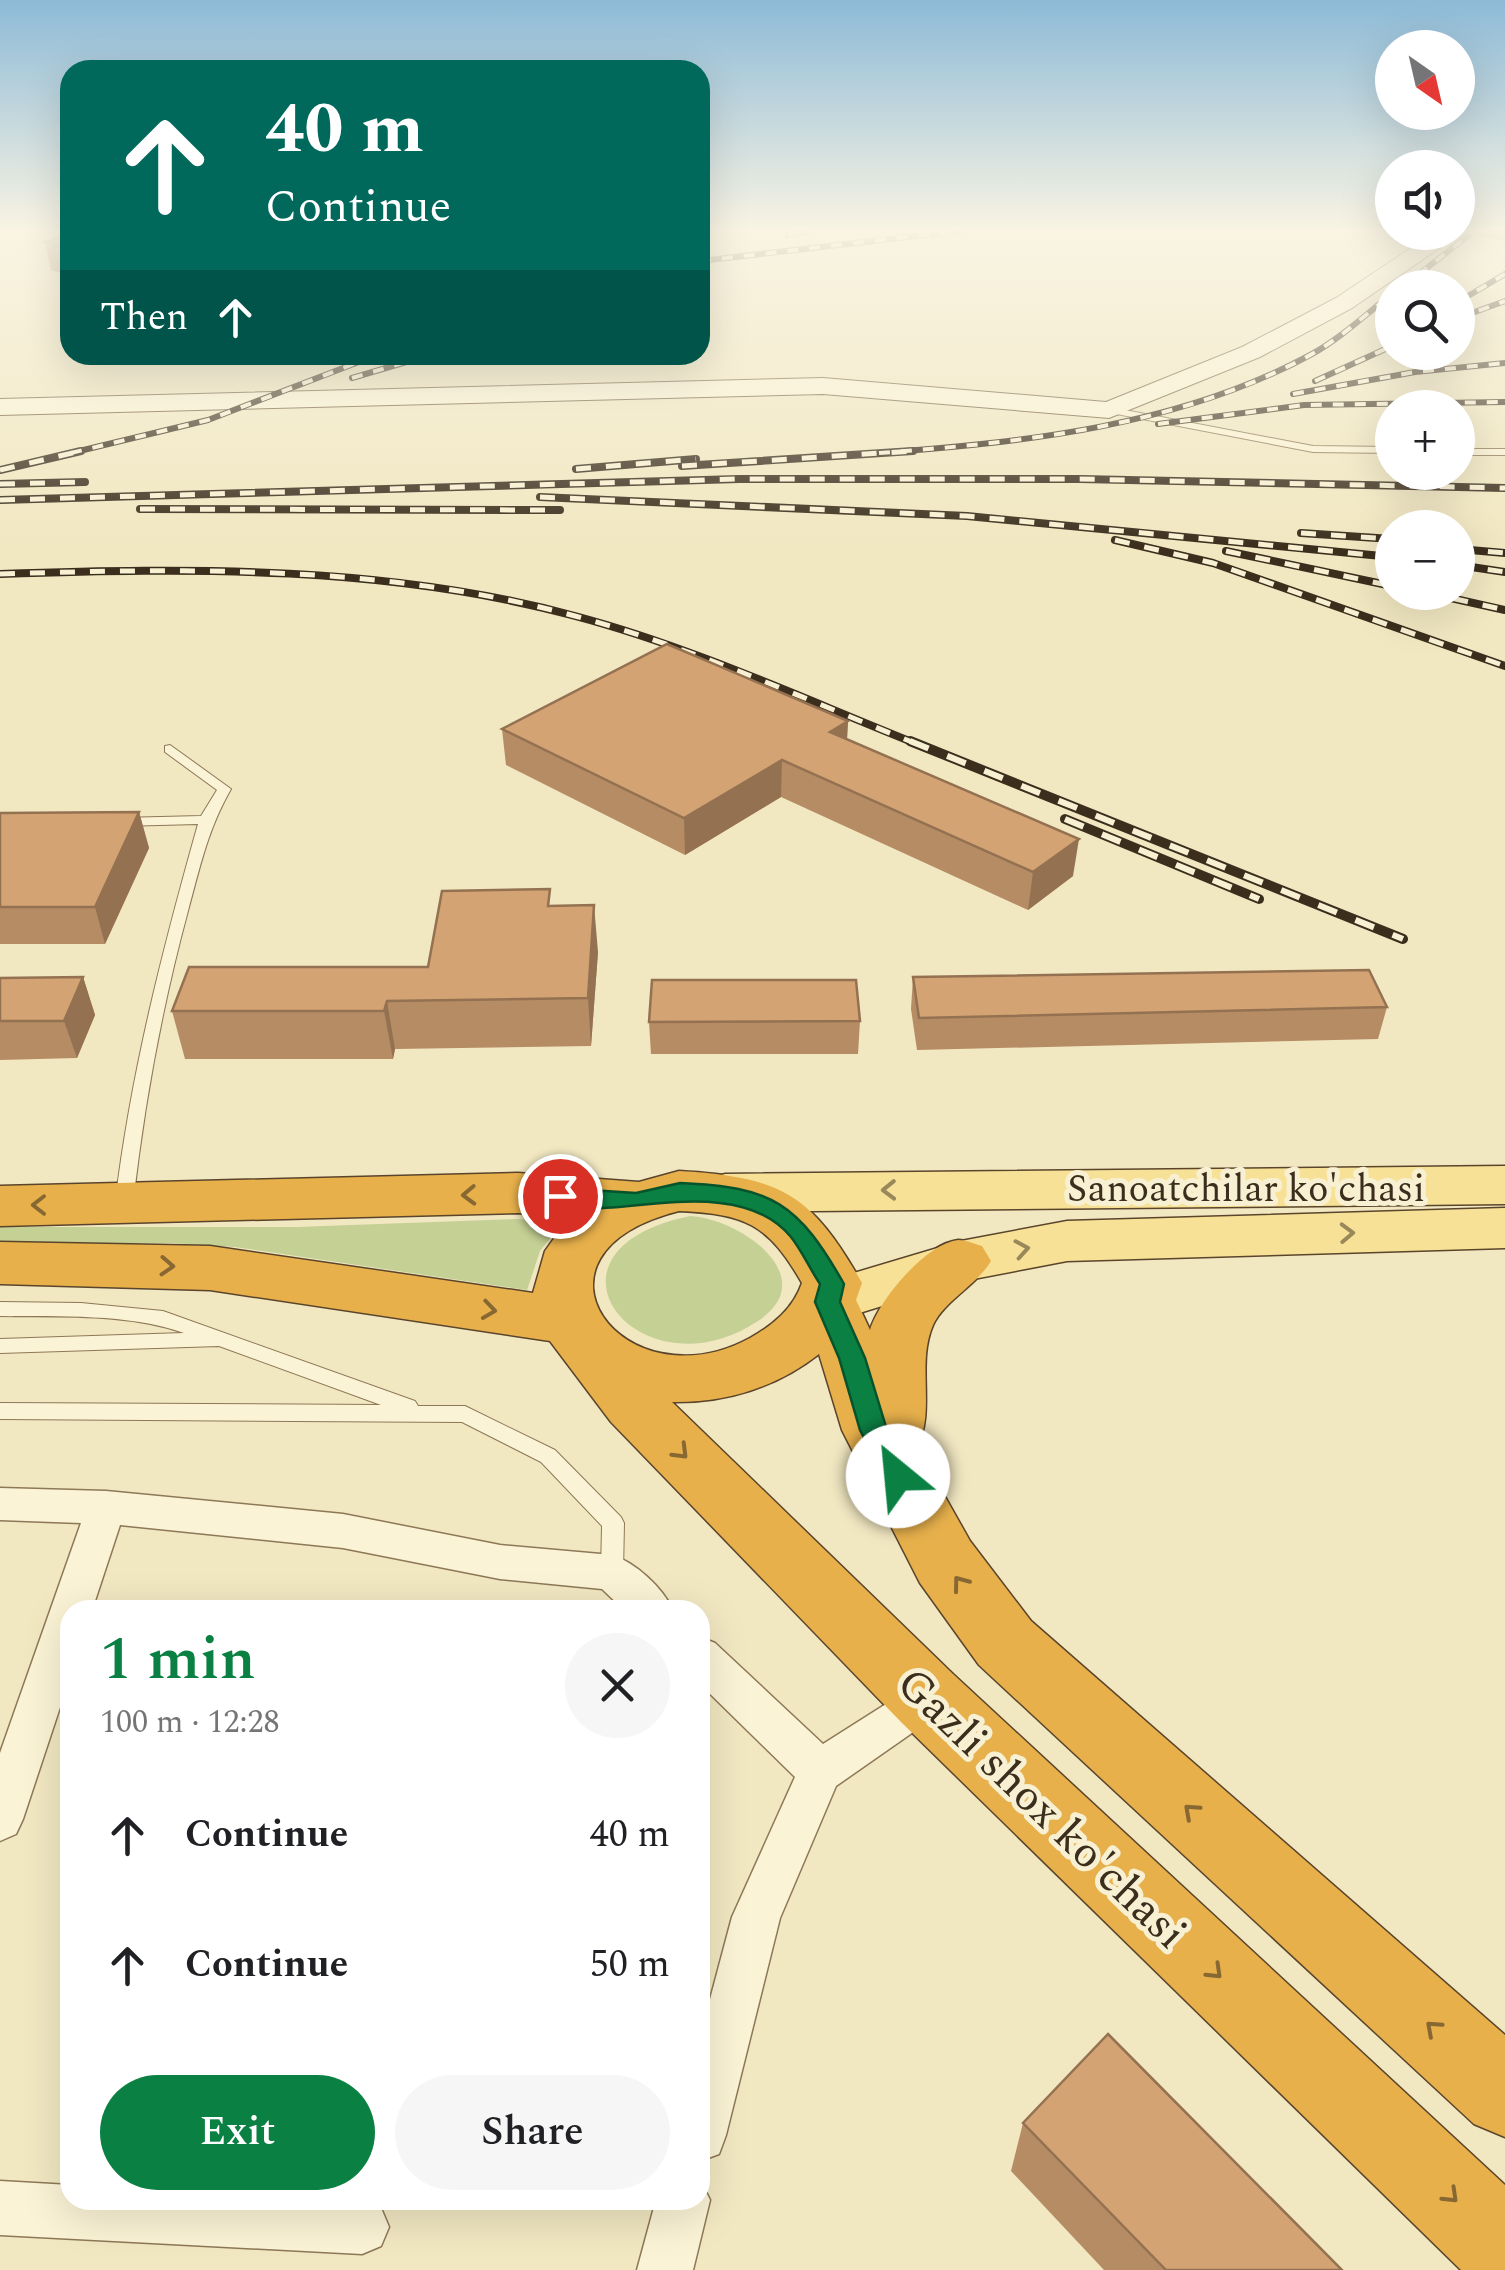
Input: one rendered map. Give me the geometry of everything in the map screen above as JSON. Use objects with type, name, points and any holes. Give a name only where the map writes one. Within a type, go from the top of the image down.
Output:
[{"type":"highway","points":[[0,1263],[93,1262],[210,1268],[583,1336],[633,1370],[681,1379],[731,1374],[765,1360],[816,1324],[832,1284],[798,1229],[766,1206],[724,1193],[680,1191],[636,1201],[598,1221],[573,1250],[563,1284],[583,1336]]},
{"type":"highway","points":[[0,1206],[518,1194],[636,1201]]},
{"type":"highway","points":[[898,1476],[891,1368],[906,1312],[961,1261]]},
{"type":"highway","points":[[827,1302],[852,1358],[874,1430],[945,1562],[1005,1644],[1505,2093]]},
{"type":"highway","name":"Gazli shox ko'chasi","points":[[583,1336],[634,1404],[927,1698],[1505,2248]]},
{"type":"main road","name":"Sanoatchilar ko'chasi","points":[[724,1193],[1505,1185]]},
{"type":"main road","points":[[827,1302],[961,1261],[1066,1241],[1505,1228]]},
{"type":"street","points":[[0,407],[822,386],[1109,410],[1282,335]]},
{"type":"street","points":[[0,1504],[106,1507],[343,1531],[500,1562],[612,1572],[641,1600]]},
{"type":"street","points":[[74,1600],[106,1507]]},
{"type":"street","points":[[0,1819],[60,1642]]},
{"type":"street","points":[[710,1666],[820,1771]]},
{"type":"street","points":[[710,2096],[756,1917],[820,1771],[927,1698]]},
{"type":"street","points":[[0,2208],[362,2227]]},
{"type":"street","points":[[665,2270],[680,2210]]},
{"type":"lane","points":[[1109,410],[1313,449],[1375,450]]},
{"type":"lane","points":[[1475,452],[1505,452]]},
{"type":"lane","points":[[124,1205],[134,1119],[158,1006],[206,820],[224,789],[170,749]]},
{"type":"lane","points":[[94,822],[206,820]]},
{"type":"lane","points":[[0,1309],[81,1310],[163,1318],[421,1412]]},
{"type":"lane","points":[[0,1346],[224,1339]]},
{"type":"lane","points":[[0,1411],[465,1414],[548,1456],[613,1523],[612,1572]]},
{"type":"green space","points":[[690,1216],[711,1220],[752,1239],[779,1270],[782,1287],[776,1304],[758,1321],[714,1341],[673,1343],[640,1332],[616,1311],[606,1285],[613,1258],[640,1234]]},
{"type":"green space","points":[[516,1219],[563,1222],[540,1251],[527,1290],[235,1247],[172,1243],[0,1245],[0,1227],[297,1227]]},
{"type":"building","points":[[667,644],[848,721],[830,732],[1079,839],[1033,872],[782,760],[684,818],[502,729]]},
{"type":"building","points":[[139,812],[95,907],[0,907],[0,813]]},
{"type":"building","points":[[550,889],[548,906],[594,905],[588,998],[387,1001],[384,1011],[172,1011],[189,967],[428,967],[442,891]]},
{"type":"building","points":[[1369,970],[1387,1007],[919,1018],[913,977]]},
{"type":"building","points":[[83,977],[64,1021],[0,1021],[0,978]]},
{"type":"building","points":[[652,980],[856,980],[860,1021],[649,1022]]},
{"type":"building","points":[[1108,2034],[1342,2270],[1166,2270],[1023,2123]]},
{"type":"railway","points":[[879,453],[1046,436],[1156,414],[1262,378],[1312,354],[1340,335]]},
{"type":"railway","points":[[1315,381],[1375,354]]},
{"type":"railway","points":[[1293,394],[1415,372],[1505,363]]},
{"type":"railway","points":[[71,453],[208,420],[351,365]]},
{"type":"railway","points":[[352,378],[396,365]]},
{"type":"railway","points":[[1158,424],[1304,405],[1505,402]]},
{"type":"railway","points":[[0,470],[81,451]]},
{"type":"railway","points":[[682,466],[913,451]]},
{"type":"railway","points":[[576,469],[696,459]]},
{"type":"railway","points":[[0,500],[739,479],[1080,479],[1505,488]]},
{"type":"railway","points":[[0,484],[85,482]]},
{"type":"railway","points":[[540,497],[967,516],[1375,555]]},
{"type":"railway","points":[[140,509],[560,510]]},
{"type":"railway","points":[[1301,533],[1375,538]]},
{"type":"railway","points":[[1115,540],[1213,563],[1505,666]]},
{"type":"railway","points":[[1475,550],[1505,553]]},
{"type":"railway","points":[[1226,551],[1375,582]]},
{"type":"railway","points":[[1475,568],[1505,572]]},
{"type":"railway","points":[[0,574],[289,574],[433,587],[504,599],[662,643],[917,744]]},
{"type":"railway","points":[[1475,603],[1505,610]]},
{"type":"railway","points":[[910,741],[1403,939]]},
{"type":"railway","points":[[1065,819],[1259,899]]},
{"type":"route","points":[[560,1196],[636,1201],[680,1191],[724,1193],[766,1206],[798,1229],[832,1284],[827,1302],[852,1358],[874,1430],[898,1476]]}]
